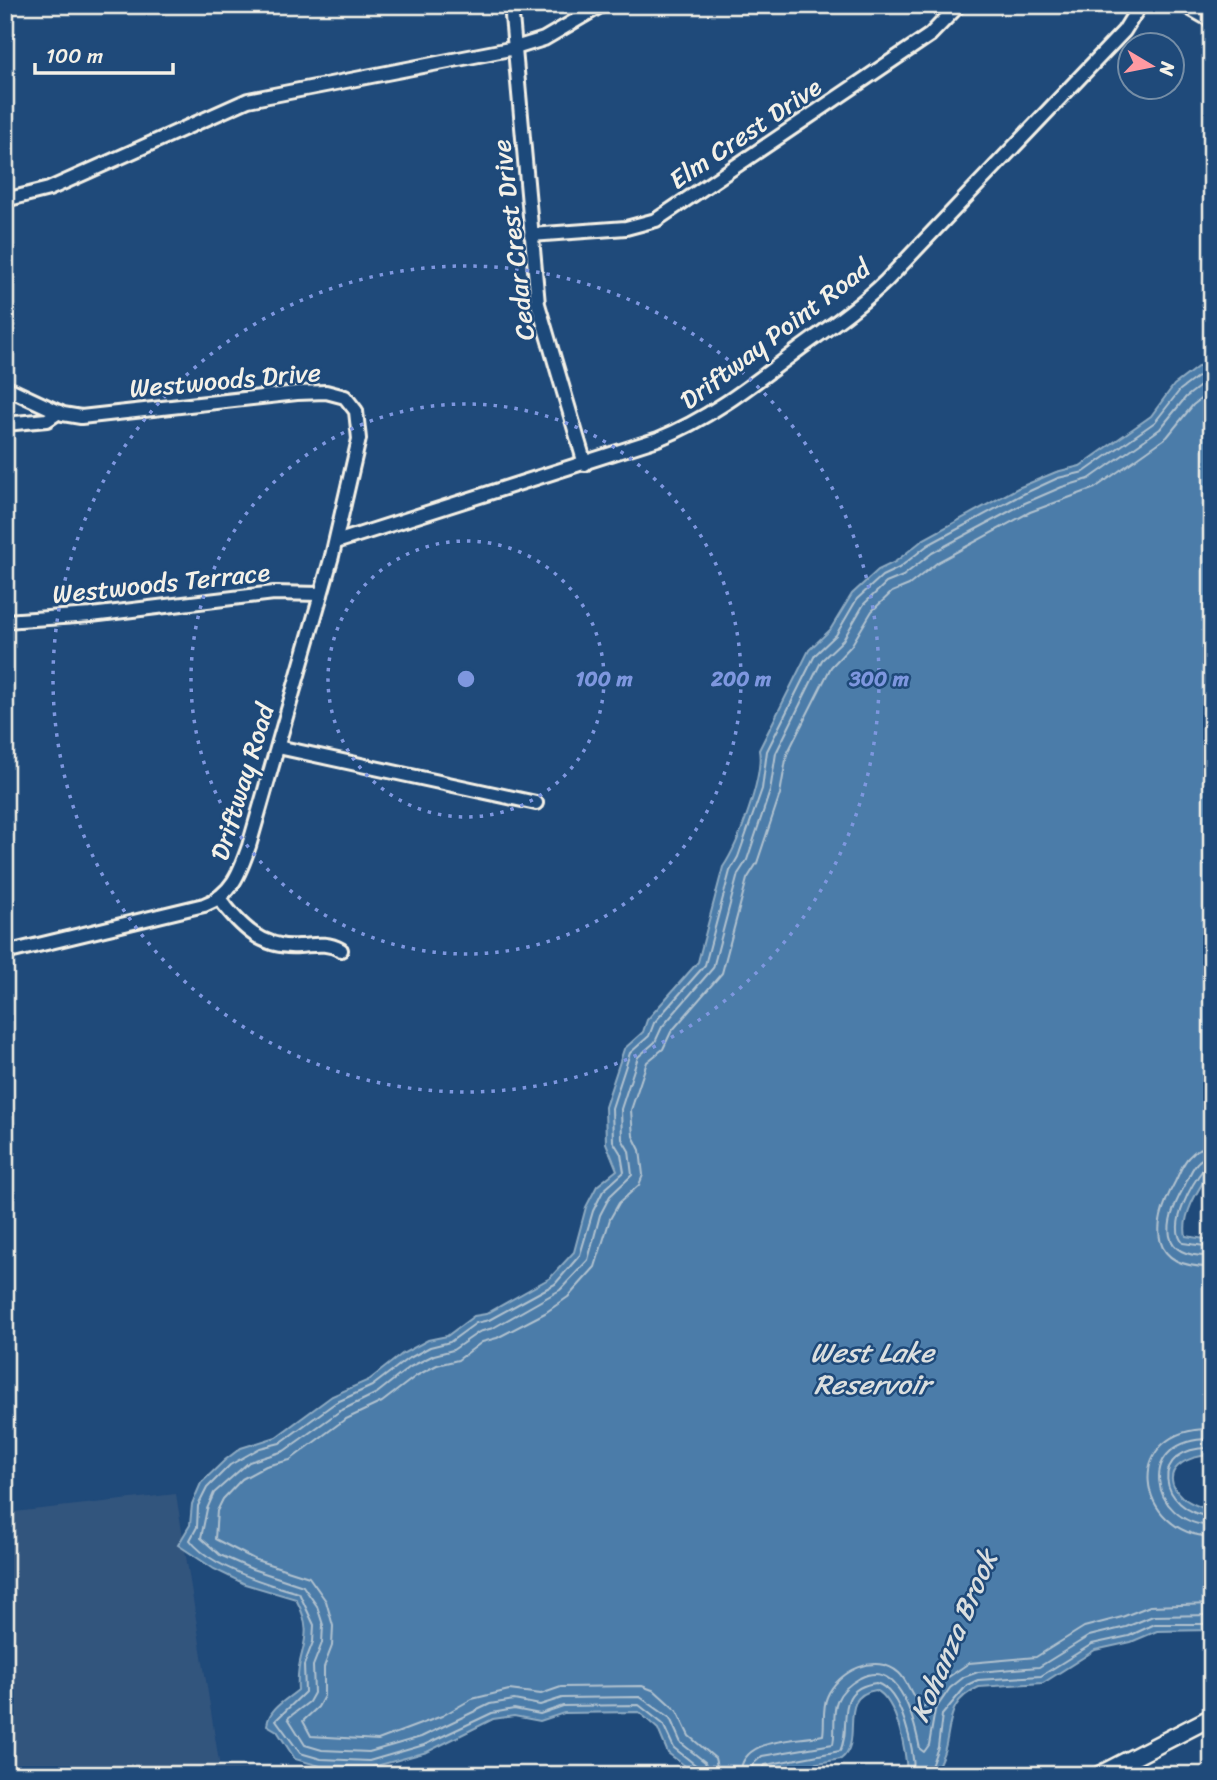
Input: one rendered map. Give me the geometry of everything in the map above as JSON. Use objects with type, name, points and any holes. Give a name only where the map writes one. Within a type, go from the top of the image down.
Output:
[{"type":"main road","points":[[1099,1775],[1212,1717]]},
{"type":"street","name":"Cedar Crest Drive","points":[[511,5],[531,235],[542,324],[585,464]]},
{"type":"street","points":[[5,200],[49,188],[248,100],[515,48],[544,39],[602,5]]},
{"type":"street","name":"Elm Crest Drive","points":[[531,235],[626,228],[656,220],[930,35],[959,5]]},
{"type":"street","name":"Driftway Point Road","points":[[336,542],[585,464],[677,432],[709,415],[858,306],[901,265],[1118,37],[1140,5]]},
{"type":"street","points":[[1184,5],[1212,21]]},
{"type":"street","name":"Westwoods Drive","points":[[5,387],[59,412],[81,417],[310,392],[332,393],[345,397],[356,411],[359,432],[336,542]]},
{"type":"street","points":[[5,424],[47,420],[59,412]]},
{"type":"street","name":"Driftway Road","points":[[5,953],[204,905],[219,898],[233,883],[244,862],[336,542]]},
{"type":"street","name":"Westwoods Terrace","points":[[5,621],[102,614],[274,593],[321,594]]},
{"type":"street","points":[[278,747],[536,803]]},
{"type":"street","points":[[219,898],[248,931],[268,943],[285,947],[327,943],[341,950]]},
{"type":"shaded area","points":[[176,1494],[220,1768],[266,1770],[278,1775],[5,1775],[5,1513]]},
{"type":"water","name":"West Lake Reservoir","points":[[1212,356],[1212,1168],[1193,1201],[1185,1228],[1186,1236],[1212,1240],[1212,1455],[1185,1461],[1173,1472],[1172,1479],[1182,1497],[1212,1512],[1212,1630],[1157,1631],[1131,1642],[1095,1650],[1043,1683],[979,1687],[956,1705],[944,1751],[934,1775],[907,1775],[903,1741],[895,1716],[884,1696],[876,1690],[864,1694],[857,1701],[853,1710],[851,1741],[848,1751],[841,1759],[747,1775],[697,1775],[668,1753],[658,1729],[639,1712],[564,1713],[540,1721],[514,1716],[493,1719],[427,1752],[369,1768],[320,1766],[295,1759],[277,1731],[267,1725],[275,1709],[298,1690],[306,1635],[302,1613],[296,1599],[245,1584],[214,1569],[178,1545],[190,1525],[192,1504],[201,1483],[241,1448],[276,1437],[332,1396],[369,1380],[402,1354],[428,1340],[447,1336],[474,1316],[486,1314],[550,1278],[574,1252],[586,1207],[597,1186],[617,1170],[606,1143],[605,1107],[624,1049],[643,1032],[647,1020],[698,962],[723,867],[754,793],[760,762],[759,750],[809,650],[830,630],[852,594],[878,570],[895,562],[924,539],[1018,488],[1056,472],[1080,466],[1151,416],[1174,385]]},
{"type":"water label","name":"Kohanza Brook","points":[[953,1636]]}]
